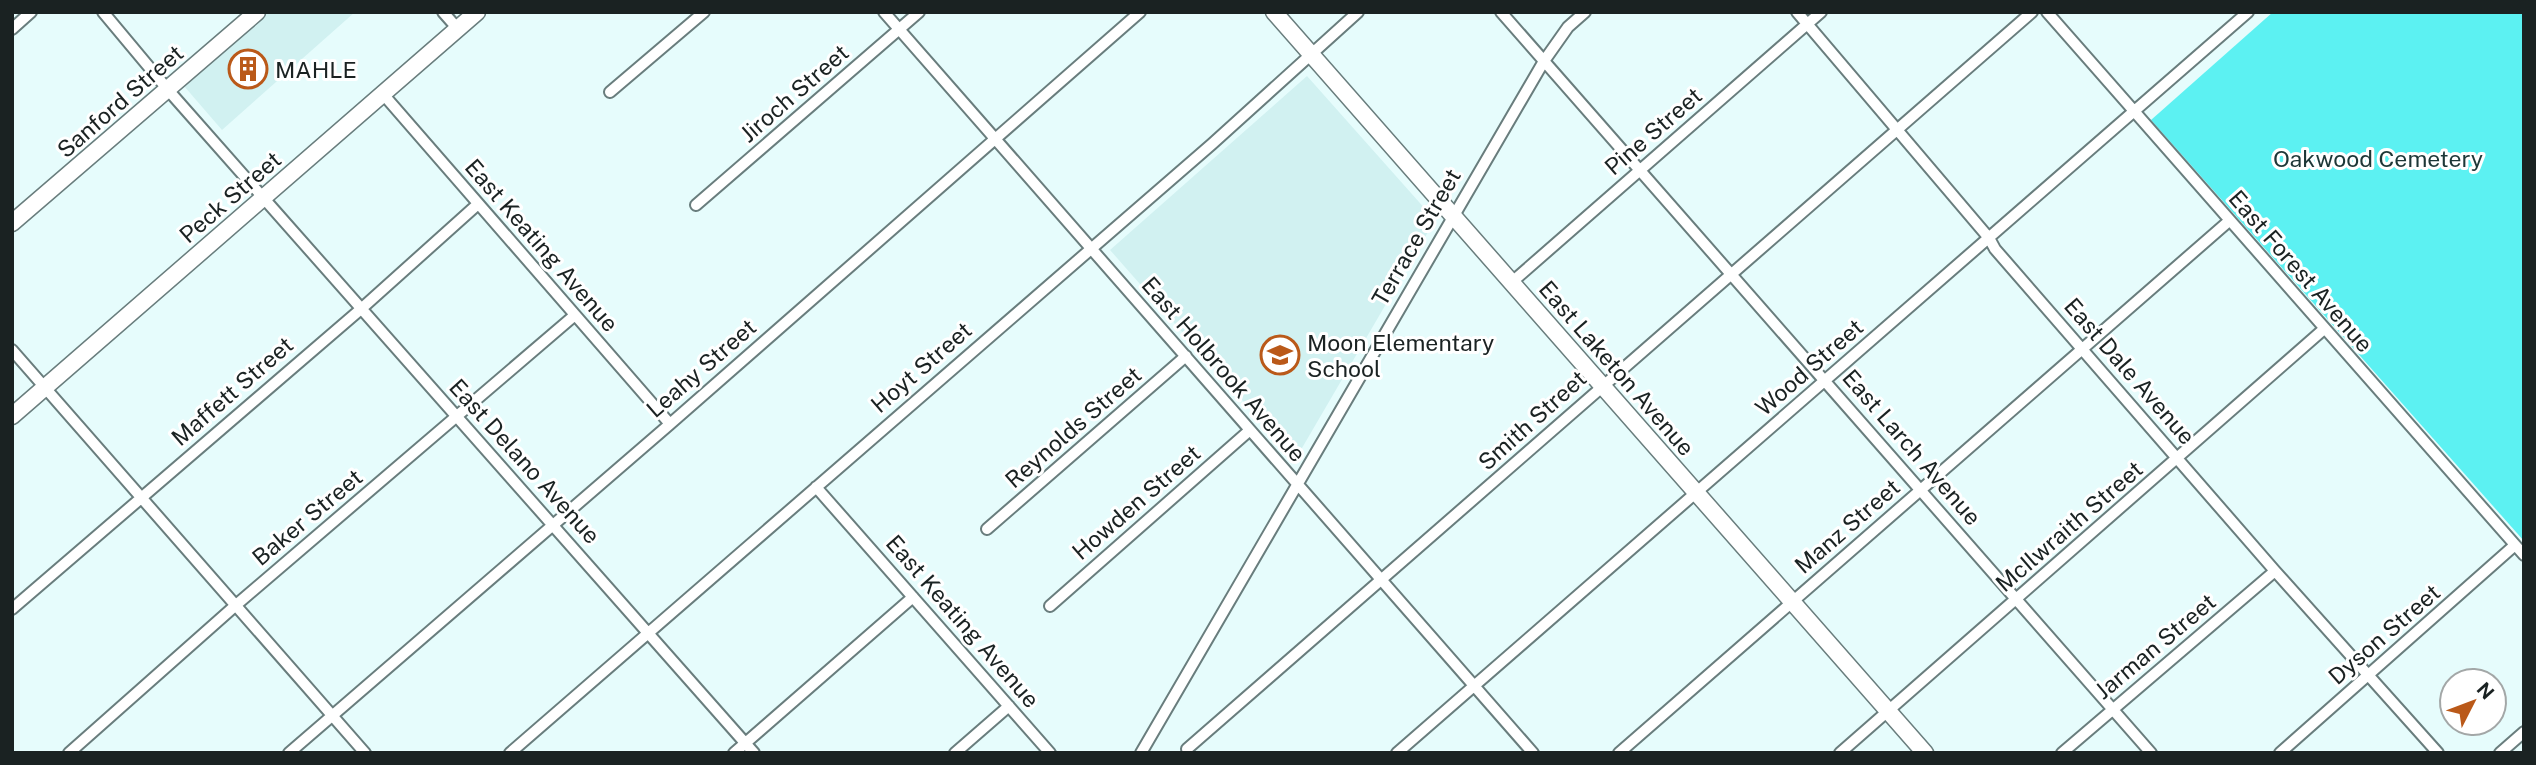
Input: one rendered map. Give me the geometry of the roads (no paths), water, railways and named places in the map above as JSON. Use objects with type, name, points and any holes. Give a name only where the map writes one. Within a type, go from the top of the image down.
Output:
[{"type":"main road","name":"Sanford Street","points":[[12,223],[257,12]]},
{"type":"main road","name":"Peck Street","points":[[12,416],[477,12]]},
{"type":"main road","name":"East Laketon Avenue","points":[[1274,12],[1925,753]]},
{"type":"street","points":[[12,29],[31,12]]},
{"type":"street","name":"East Delano Avenue","points":[[103,12],[361,309],[754,753]]},
{"type":"street","points":[[443,12],[458,29]]},
{"type":"street","points":[[610,92],[704,12]]},
{"type":"street","name":"East Holbrook Avenue","points":[[884,12],[1533,753]]},
{"type":"street","name":"Jiroch Street","points":[[696,205],[919,12]]},
{"type":"street","name":"Leahy Street","points":[[289,753],[1140,12]]},
{"type":"street","name":"Hoyt Street","points":[[510,753],[1212,144],[1358,12]]},
{"type":"street","name":"East Larch Avenue","points":[[1501,12],[2151,753]]},
{"type":"street","name":"Terrace Street","points":[[1143,749],[1544,61],[1568,27],[1585,12]]},
{"type":"street","name":"East Dale Avenue","points":[[1797,12],[1989,238],[1995,249],[2275,571],[2438,753]]},
{"type":"street","name":"Pine Street","points":[[1512,282],[1821,12]]},
{"type":"street","name":"Smith Street","points":[[1187,749],[2032,12]]},
{"type":"street","name":"East Forest Avenue","points":[[2048,12],[2524,555]]},
{"type":"street","name":"Wood Street","points":[[1397,753],[2248,12]]},
{"type":"street","name":"East Keating Avenue","points":[[383,94],[670,424]]},
{"type":"street","name":"Maffett Street","points":[[12,609],[361,309],[478,204]]},
{"type":"street","name":"Manz Street","points":[[1619,753],[2229,221]]},
{"type":"street","name":"Baker Street","points":[[69,753],[236,605],[575,315]]},
{"type":"street","name":"McIlwraith Street","points":[[1840,753],[2324,329]]},
{"type":"street","points":[[12,349],[365,753]]},
{"type":"street","name":"Reynolds Street","points":[[987,529],[1186,356]]},
{"type":"street","name":"Howden Street","points":[[1050,606],[1250,430]]},
{"type":"street","name":"East Keating Avenue","points":[[816,486],[1050,753]]},
{"type":"street","name":"Dyson Street","points":[[2280,753],[2515,545]]},
{"type":"street","name":"Jarman Street","points":[[2062,753],[2275,571]]},
{"type":"street","points":[[734,753],[913,597]]},
{"type":"street","points":[[955,753],[1009,706]]},
{"type":"street","points":[[2500,753],[2524,732]]},
{"type":"place","name":"MAHLE","points":[[248,69]]},
{"type":"place","name":"Moon Elementary School","points":[[1280,355]]},
{"type":"park label","name":"Oakwood Cemetery","points":[[2378,158]]}]
